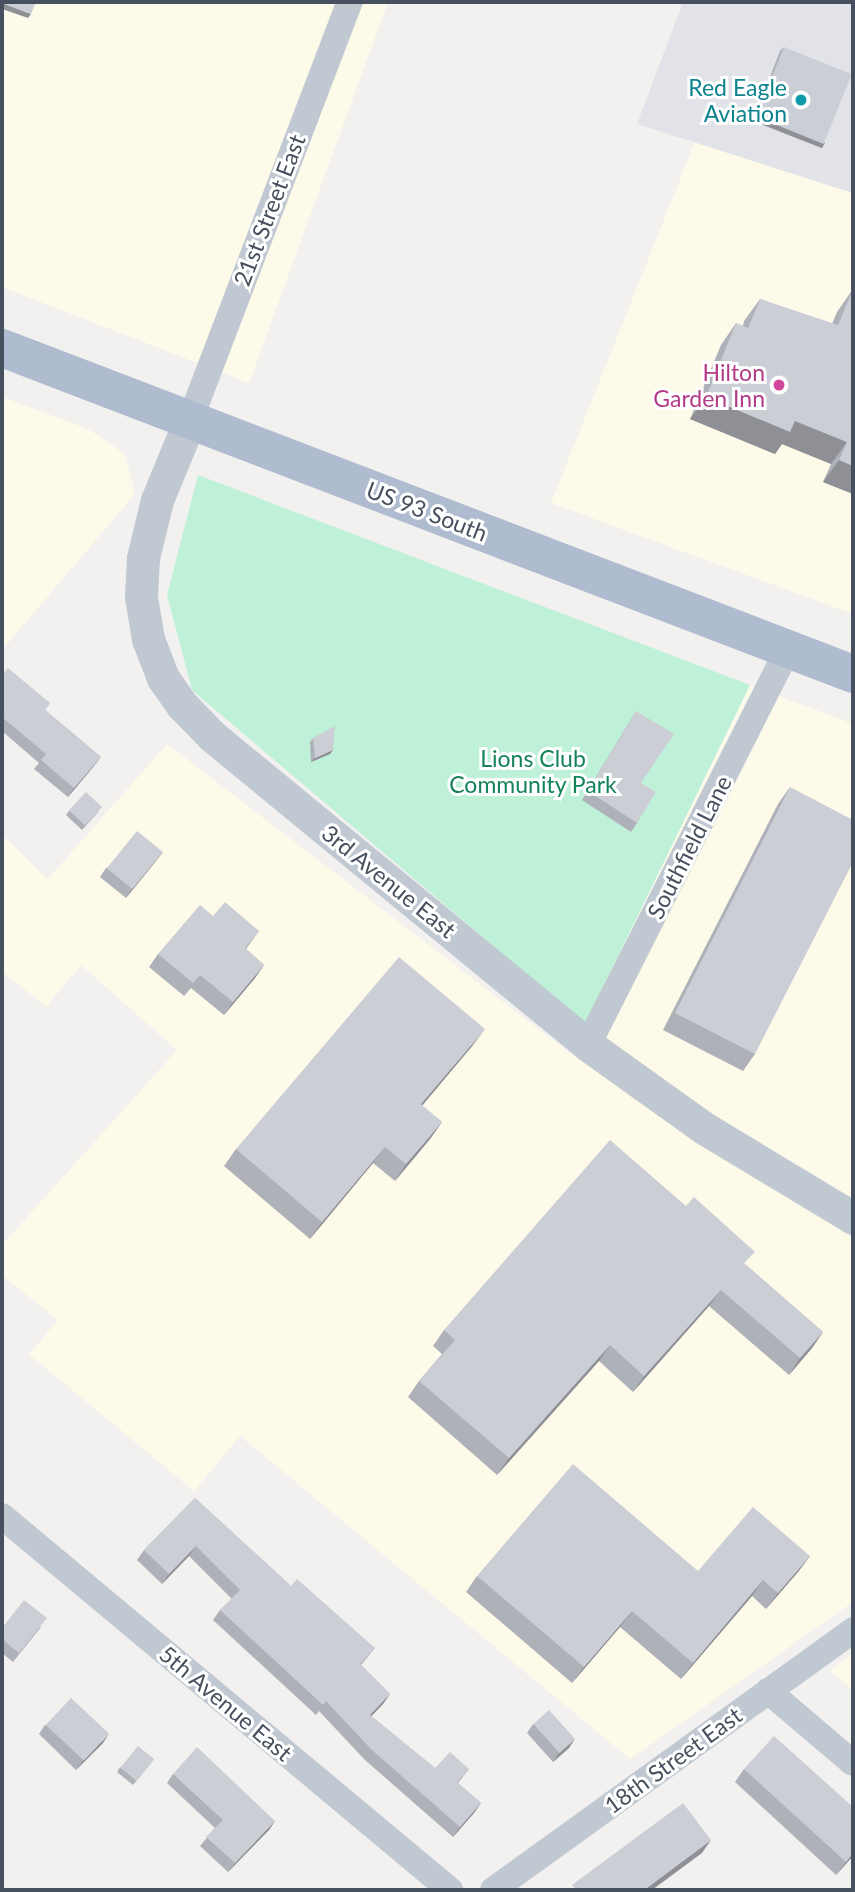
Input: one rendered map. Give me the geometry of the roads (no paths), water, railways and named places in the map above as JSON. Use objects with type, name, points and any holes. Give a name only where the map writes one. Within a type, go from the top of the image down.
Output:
[{"type":"main road","name":"US 93 South","points":[[2,348],[853,674]]},
{"type":"street","name":"21st Street East","points":[[190,420],[350,2]]},
{"type":"street","name":"3rd Avenue East","points":[[190,420],[157,500],[143,558],[141,597],[148,639],[163,678],[212,736],[588,1045],[705,1128],[853,1218]]},
{"type":"street","name":"Southfield Lane","points":[[588,1045],[788,649]]},
{"type":"street","name":"5th Avenue East","points":[[2,1516],[450,1890]]},
{"type":"street","name":"18th Street East","points":[[493,1890],[853,1630]]},
{"type":"street","points":[[768,1690],[853,1763]]},
{"type":"place","name":"Red Eagle Aviation","points":[[801,100]]},
{"type":"place","name":"Hilton Garden Inn","points":[[779,385]]},
{"type":"park label","name":"Lions Club Community Park","points":[[533,771]]}]
